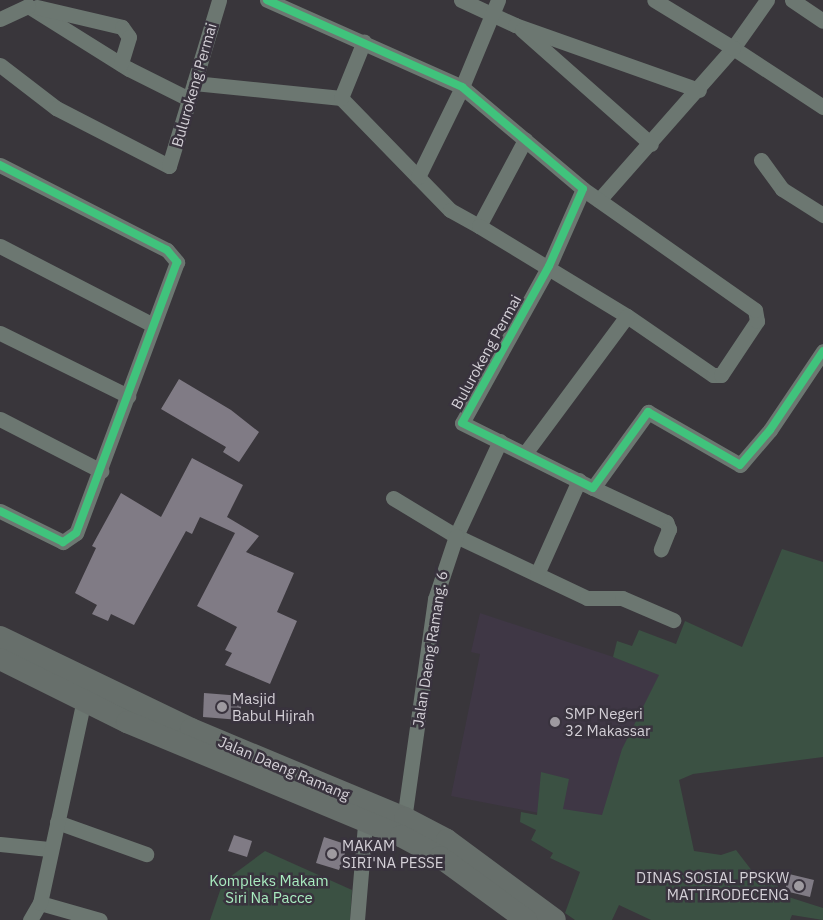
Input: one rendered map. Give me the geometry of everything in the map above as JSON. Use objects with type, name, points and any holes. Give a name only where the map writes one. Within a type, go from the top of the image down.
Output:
[{"type":"main road","name":"Jalan Daeng Ramang","points":[[0,637],[32,663],[84,700],[131,714]]},
{"type":"main road","name":"Jalan Daeng Ramang","points":[[0,659],[32,663],[131,714],[403,827],[447,840],[555,920]]},
{"type":"main road","name":"Jalan Daeng Ramang","points":[[403,827],[440,857],[526,920]]},
{"type":"street","name":"Bulurokeng Permai","points":[[0,65],[56,108],[164,166],[171,162],[219,0]]},
{"type":"street","points":[[194,83],[342,98],[450,210],[549,266],[716,376],[757,321],[755,310],[583,189],[462,87],[267,0]]},
{"type":"street","points":[[461,0],[495,7],[651,144]]},
{"type":"street","points":[[654,0],[733,48],[823,108]]},
{"type":"street","points":[[599,200],[698,90],[733,48],[767,0]]},
{"type":"street","points":[[792,0],[823,21]]},
{"type":"street","points":[[0,19],[28,6],[122,27],[129,37],[121,64]]},
{"type":"street","points":[[28,6],[121,64],[189,100]]},
{"type":"street","points":[[418,177],[462,87],[495,7]]},
{"type":"street","points":[[515,24],[698,90]]},
{"type":"street","points":[[342,98],[364,42]]},
{"type":"street","points":[[479,226],[525,140]]},
{"type":"street","points":[[761,160],[782,189],[823,215]]},
{"type":"street","points":[[0,165],[176,256],[174,271],[151,324],[128,396],[76,533],[68,542],[0,511]]},
{"type":"street","name":"Bulurokeng Permai","points":[[583,189],[549,266],[462,423],[526,452],[593,488],[666,522],[669,529],[661,549]]},
{"type":"street","points":[[0,246],[151,324]]},
{"type":"street","points":[[526,452],[627,316]]},
{"type":"street","points":[[0,332],[128,396]]},
{"type":"street","points":[[593,488],[648,412],[734,463],[743,463],[770,430],[823,351]]},
{"type":"street","points":[[0,419],[101,471]]},
{"type":"street","name":"Jalan Daeng Ramang. 6","points":[[403,827],[435,599],[456,536],[500,441]]},
{"type":"street","points":[[537,574],[579,480]]},
{"type":"street","points":[[393,498],[456,536],[587,598],[622,598],[673,620]]},
{"type":"street","points":[[30,920],[40,903],[50,849],[84,700]]},
{"type":"street","points":[[357,920],[366,812]]},
{"type":"street","points":[[57,822],[146,854]]},
{"type":"street","points":[[0,844],[50,849]]},
{"type":"street","points":[[40,903],[100,920]]},
{"type":"shaded area","name":"SMP Negeri 32 Makassar","points":[[480,613],[662,673],[601,825],[451,796],[480,654],[471,652]]},
{"type":"green space","points":[[782,549],[823,562],[823,757],[693,774],[679,780],[694,851],[721,855],[736,850],[756,876],[779,883],[776,893],[823,908],[823,920],[792,915],[790,920],[651,920],[619,905],[612,920],[575,920],[565,913],[580,872],[550,858],[553,853],[531,840],[536,830],[520,822],[521,812],[537,815],[541,772],[569,779],[563,809],[602,815],[622,749],[659,675],[613,657],[617,641],[632,646],[639,630],[676,644],[685,621],[742,647]]},
{"type":"green space","name":"Kompleks Makam Siri Na Pacce","points":[[265,851],[352,890],[350,920],[210,920],[223,882]]},
{"type":"building","points":[[179,379],[231,410],[259,432],[239,462],[223,452],[226,447],[161,409]]},
{"type":"building","points":[[192,458],[243,485],[227,517],[259,536],[246,552],[294,573],[277,612],[297,621],[270,684],[225,665],[232,653],[225,650],[237,627],[197,606],[235,533],[200,517],[192,534],[186,531],[134,625],[111,614],[108,621],[92,614],[97,605],[75,593],[96,548],[92,546],[121,493],[161,517]]},
{"type":"building","name":"Masjid Babul Hijrah","points":[[204,693],[242,696],[240,720],[203,717]]},
{"type":"building","points":[[234,835],[252,841],[247,857],[228,851]]},
{"type":"building","name":"MAKAM SIRI'NA PESSE","points":[[324,837],[348,845],[339,870],[316,863]]},
{"type":"building","name":"DINAS SOSIAL PPSKW MATTIRODECENG","points":[[789,874],[814,880],[810,897],[785,891]]},
{"type":"cycle path","points":[[267,0],[462,87],[583,189],[549,266],[462,423],[593,488],[648,412],[740,465],[770,430],[823,351]]},
{"type":"cycle path","points":[[0,165],[167,250],[177,262],[76,533],[63,542],[0,511]]},
{"type":"place","name":"Masjid Babul Hijrah","points":[[222,707]]},
{"type":"place","name":"SMP Negeri 32 Makassar","points":[[555,722]]},
{"type":"place","name":"MAKAM SIRI'NA PESSE","points":[[332,854]]},
{"type":"place","name":"DINAS SOSIAL PPSKW MATTIRODECENG","points":[[799,886]]}]
